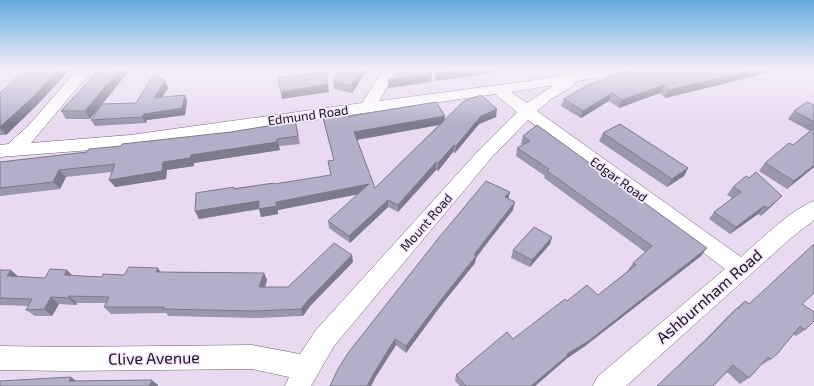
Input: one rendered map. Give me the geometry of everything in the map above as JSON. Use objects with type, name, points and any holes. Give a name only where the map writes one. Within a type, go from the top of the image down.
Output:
[{"type":"street","points":[[7,151],[34,130],[70,88]]},
{"type":"street","points":[[368,107],[379,88]]},
{"type":"street","name":"Edmund Road","points":[[7,151],[130,141],[504,88]]},
{"type":"street","name":"Mount Road","points":[[302,377],[326,338],[408,241],[486,153],[526,112],[546,96],[559,88]]},
{"type":"street","name":"Edgar Road","points":[[497,89],[526,112],[740,269]]},
{"type":"street","name":"Ashburnham Road","points":[[606,386],[740,269],[804,215],[814,209]]},
{"type":"street","name":"Clive Avenue","points":[[0,358],[65,359],[252,357],[302,377]]},
{"type":"building","points":[[5,88],[41,88],[0,127],[0,93]]},
{"type":"building","points":[[82,88],[104,88],[85,111],[61,111]]},
{"type":"building","points":[[146,88],[160,88],[154,98],[185,95],[182,108],[144,114],[142,117],[91,120],[102,104],[136,103]]},
{"type":"building","points":[[280,88],[304,88],[281,92]]},
{"type":"building","points":[[583,88],[656,88],[622,100],[612,93],[583,111],[564,99]]},
{"type":"building","points":[[667,88],[677,88],[669,90]]},
{"type":"building","points":[[481,95],[497,109],[481,116],[456,146],[454,145],[438,163],[436,162],[398,205],[388,200],[349,236],[328,221],[369,184],[276,202],[276,206],[259,209],[259,201],[195,211],[196,193],[234,187],[234,189],[274,184],[331,175],[328,161],[334,160],[323,118],[344,115],[345,117],[436,102],[445,116],[354,132],[375,188],[464,101]]},
{"type":"building","points":[[807,102],[814,105],[814,122],[794,111]]},
{"type":"building","points":[[295,119],[298,136],[277,139],[277,142],[191,155],[190,158],[163,162],[162,171],[109,180],[115,164],[59,170],[53,182],[0,188],[0,162],[87,152],[89,149],[121,146],[122,144],[231,132],[280,124],[280,122]]},
{"type":"building","points":[[620,124],[688,168],[672,179],[603,133]]},
{"type":"building","points":[[537,125],[707,248],[590,340],[567,354],[568,355],[531,386],[466,386],[456,375],[507,332],[513,339],[565,299],[567,301],[587,285],[598,295],[636,265],[633,263],[652,246],[547,171],[549,169],[517,148],[530,141],[523,136]]},
{"type":"building","points":[[814,128],[814,165],[794,181],[765,163],[789,143],[793,145]]},
{"type":"building","points":[[756,172],[782,196],[768,208],[764,206],[736,227],[714,212],[741,192],[733,187],[746,176],[749,178]]},
{"type":"building","points":[[486,181],[510,192],[505,197],[515,202],[474,255],[476,256],[406,346],[395,339],[367,386],[330,386],[348,353],[437,240]]},
{"type":"building","points":[[534,227],[552,237],[532,260],[513,250]]},
{"type":"building","points":[[334,243],[352,255],[301,309],[254,311],[163,309],[164,307],[104,307],[109,297],[69,296],[68,298],[51,297],[44,309],[26,310],[32,299],[0,298],[0,270],[11,270],[7,276],[45,278],[50,269],[67,270],[64,275],[102,277],[103,274],[124,275],[129,267],[158,268],[156,272],[264,273],[259,287],[288,287]]},
{"type":"building","points":[[814,244],[814,293],[802,304],[814,312],[814,321],[805,330],[800,326],[778,353],[771,359],[768,357],[749,378],[733,365],[713,386],[657,386],[737,308],[739,308],[745,301],[749,304]]},
{"type":"building","points":[[71,377],[69,381],[152,380],[149,386],[0,386],[0,381]]}]
